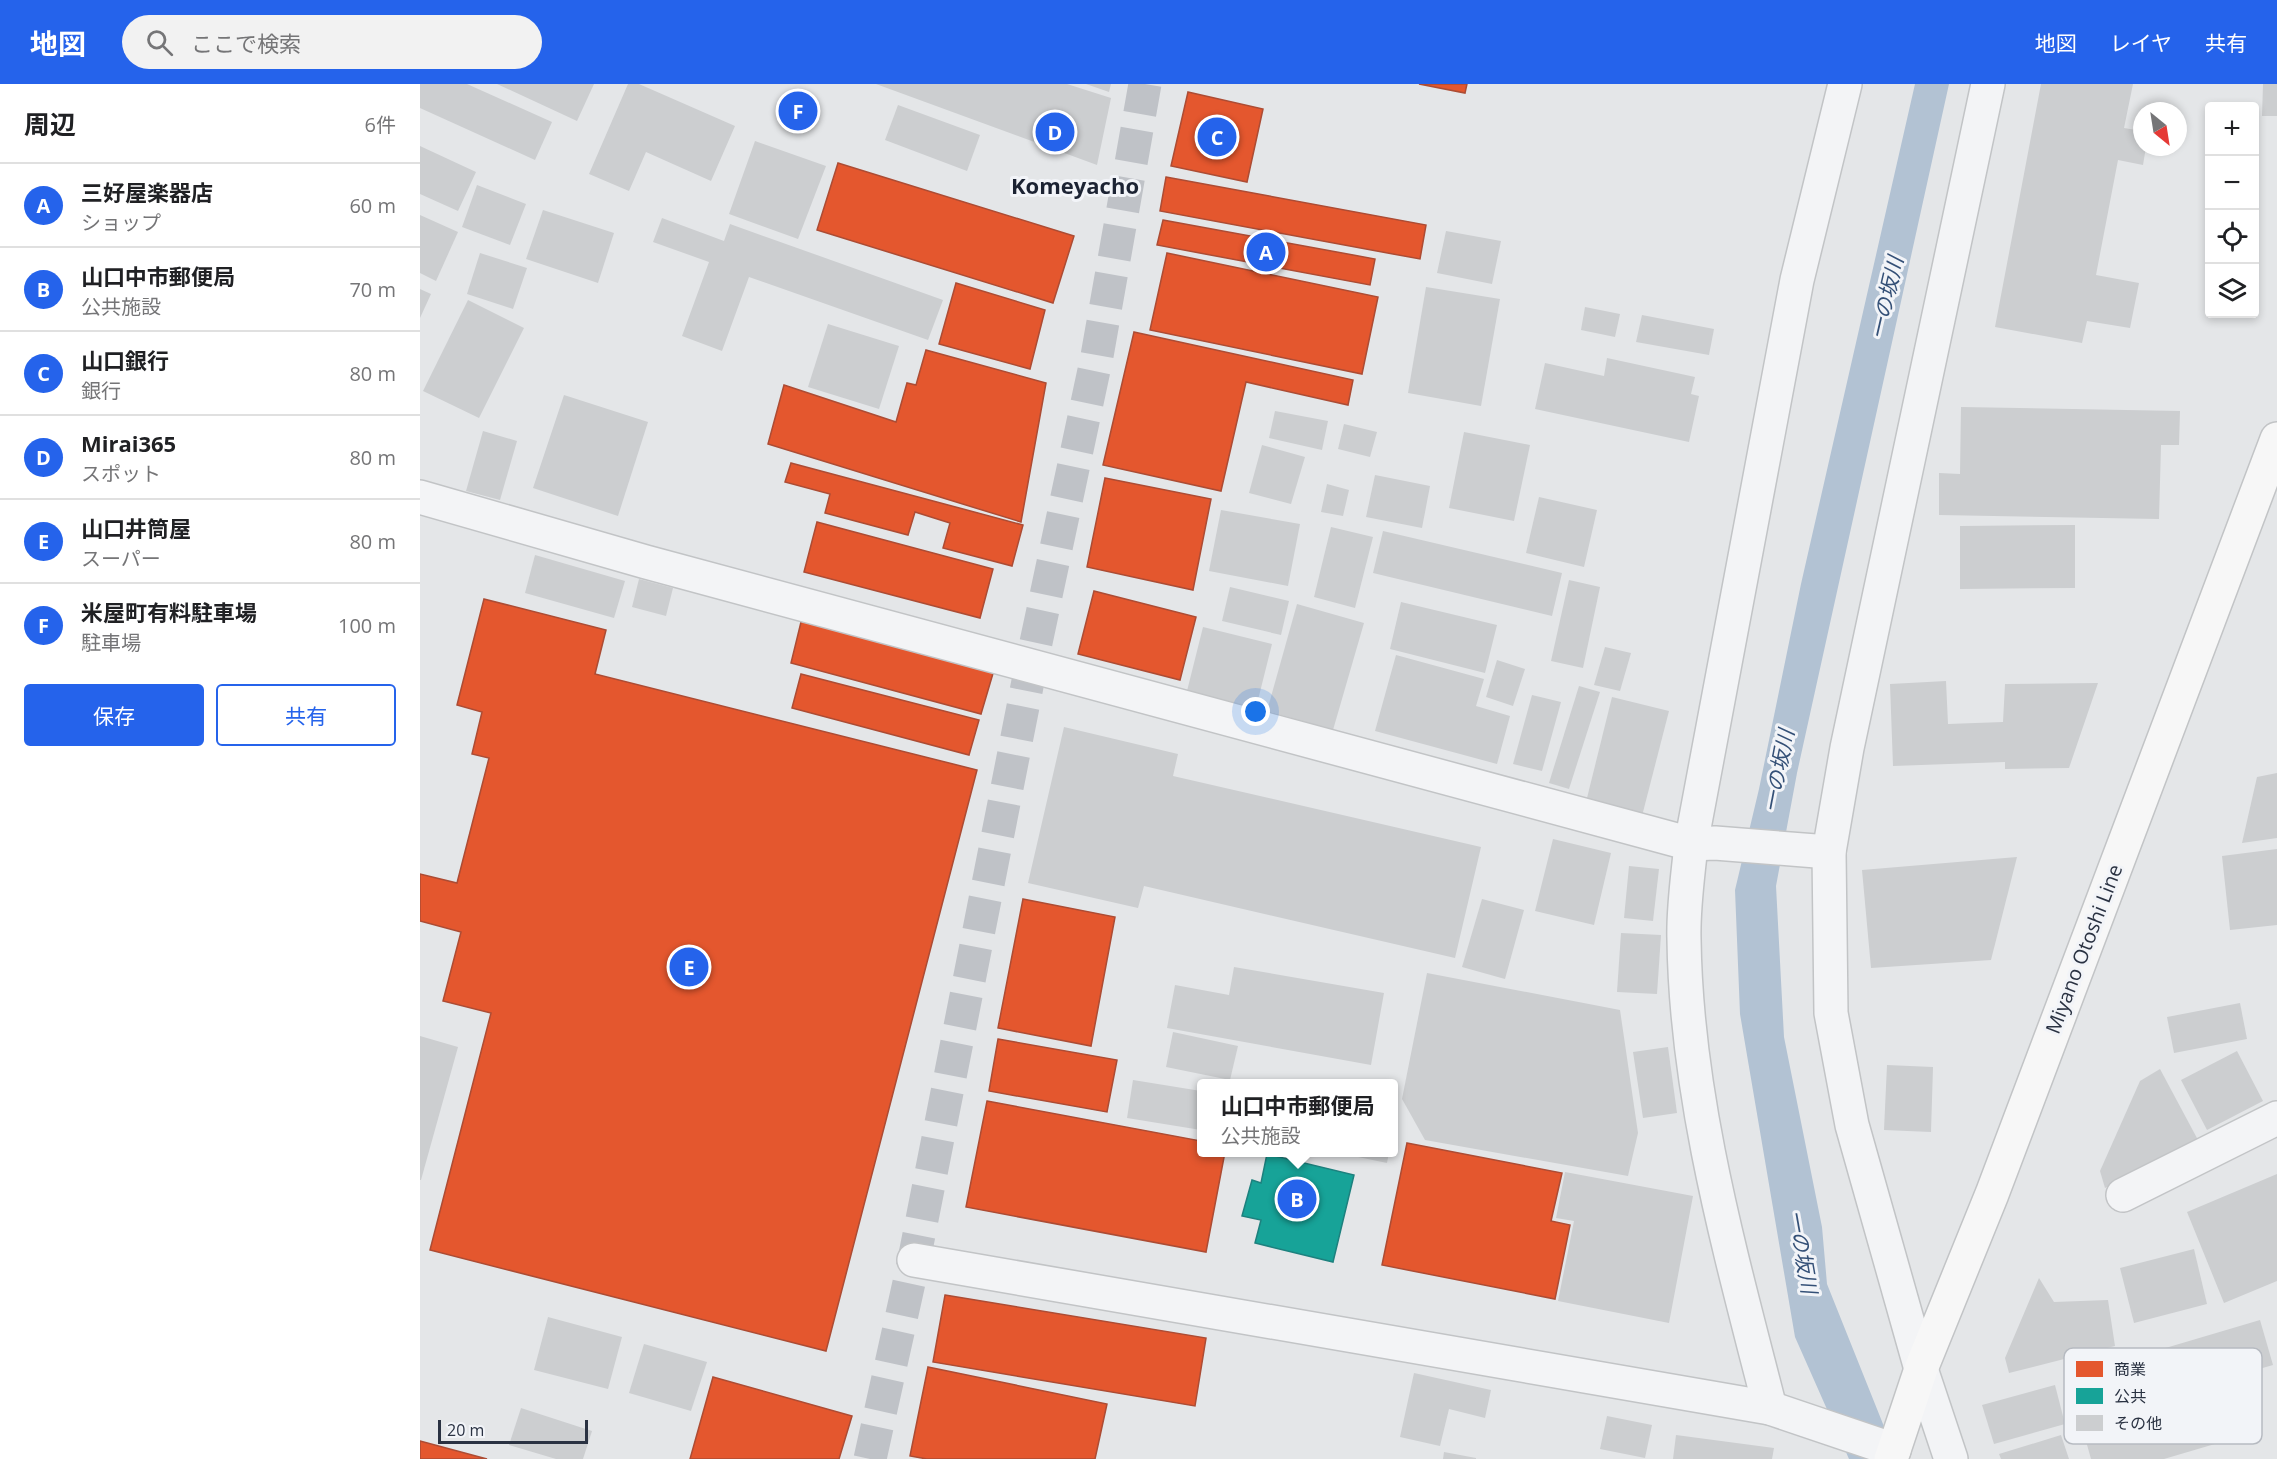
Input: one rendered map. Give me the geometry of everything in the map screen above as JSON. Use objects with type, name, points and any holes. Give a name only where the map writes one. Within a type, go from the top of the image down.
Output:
[{"type":"main road","name":"Miyano Otoshi Line","points":[[1892,1455],[1921,1369],[1992,1194],[2277,439]]},
{"type":"street","points":[[1770,1408],[1718,1205],[1691,1043],[1684,939],[1703,844],[1797,280],[1845,84]]},
{"type":"street","points":[[1951,1459],[1921,1369],[1852,1125],[1830,1013],[1830,852],[1847,748],[1988,84]]},
{"type":"street","points":[[420,497],[658,566],[1703,844],[1830,852]]},
{"type":"street","points":[[2123,1195],[2277,1118]]},
{"type":"street","points":[[914,1260],[1770,1408],[1820,1425],[1892,1455]]},
{"type":"water","name":"一の坂川","points":[[1915,84],[1949,84],[1797,773],[1776,886],[1784,1037],[1822,1227],[1827,1284],[1897,1459],[1849,1459],[1795,1337],[1740,1014],[1735,890],[1759,789],[1801,584]]},
{"type":"building: 商業","points":[[1419,84],[1467,84],[1465,93]]},
{"type":"building: 商業","points":[[1188,92],[1263,109],[1247,182],[1171,166]]},
{"type":"building: 商業","points":[[838,163],[1074,236],[1053,303],[817,230]]},
{"type":"building: 商業","points":[[1166,177],[1426,225],[1420,259],[1160,211]]},
{"type":"building: 商業","points":[[1163,220],[1375,259],[1370,285],[1157,245]]},
{"type":"building: 商業","points":[[1167,253],[1378,297],[1362,374],[1150,330]]},
{"type":"building: 商業","points":[[956,283],[1045,310],[1030,369],[939,344]]},
{"type":"building: 商業","points":[[1134,332],[1353,380],[1348,405],[1246,382],[1221,491],[1103,465]]},
{"type":"building: 商業","points":[[926,350],[1046,383],[1021,522],[768,444],[784,385],[896,422],[907,383],[916,385]]},
{"type":"building: 商業","points":[[791,463],[1023,525],[1012,566],[943,548],[950,523],[915,512],[908,535],[825,513],[830,494],[785,482]]},
{"type":"building: 商業","points":[[1105,478],[1211,499],[1193,590],[1087,567]]},
{"type":"building: 商業","points":[[817,522],[993,569],[980,618],[804,572]]},
{"type":"building: 商業","points":[[1094,591],[1196,617],[1180,680],[1078,654]]},
{"type":"building: 商業","points":[[484,599],[606,630],[595,674],[977,770],[826,1351],[430,1250],[491,1013],[443,1001],[461,932],[420,921],[420,874],[457,883],[489,758],[472,754],[482,712],[457,705]]},
{"type":"building: 商業","points":[[802,618],[994,670],[981,714],[791,663]]},
{"type":"building: 商業","points":[[801,674],[979,720],[969,755],[792,708]]},
{"type":"building: 商業","points":[[1023,899],[1115,917],[1091,1046],[998,1028]]},
{"type":"building: 商業","points":[[998,1039],[1117,1060],[1107,1112],[989,1091]]},
{"type":"building: 商業","points":[[987,1101],[1197,1140],[1197,1157],[1224,1157],[1206,1252],[966,1207]]},
{"type":"building: 商業","points":[[1407,1143],[1562,1173],[1551,1221],[1570,1225],[1555,1299],[1382,1265]]},
{"type":"building: 商業","points":[[945,1295],[1206,1338],[1195,1406],[933,1362]]},
{"type":"building: 商業","points":[[928,1367],[1107,1404],[1095,1459],[927,1459],[910,1456]]},
{"type":"building: 商業","points":[[713,1377],[852,1416],[839,1459],[690,1459]]},
{"type":"building: 商業","points":[[420,1441],[487,1459],[420,1459]]},
{"type":"building: 公共","points":[[1266,1157],[1279,1157],[1354,1175],[1333,1262],[1255,1243],[1261,1220],[1242,1216],[1252,1180],[1261,1183]]},
{"type":"building: その他","points":[[420,84],[467,84],[552,122],[535,160],[420,108]]},
{"type":"building: その他","points":[[497,84],[594,84],[577,121]]},
{"type":"building: その他","points":[[628,84],[639,84],[735,126],[711,181],[646,152],[629,191],[589,174]]},
{"type":"building: その他","points":[[876,84],[1067,84],[1111,98],[1097,165]]},
{"type":"building: その他","points":[[1086,84],[1111,84],[1109,92]]},
{"type":"building: その他","points":[[2041,84],[2133,84],[2124,128],[2133,130],[2133,156],[2144,156],[2143,165],[2118,160],[2096,275],[2139,283],[2130,328],[2087,321],[2082,343],[1995,327]]},
{"type":"building: その他","points":[[2263,84],[2277,84],[2277,116],[2262,116]]},
{"type":"building: その他","points":[[898,105],[980,135],[967,171],[885,140]]},
{"type":"building: その他","points":[[755,141],[826,166],[798,239],[729,214]]},
{"type":"building: その他","points":[[420,146],[476,172],[458,211],[420,194]]},
{"type":"building: その他","points":[[477,185],[526,204],[510,245],[462,227]]},
{"type":"building: その他","points":[[543,210],[614,233],[598,283],[526,259]]},
{"type":"building: その他","points":[[420,215],[458,232],[436,281],[420,273]]},
{"type":"building: その他","points":[[662,218],[724,241],[730,224],[943,300],[928,340],[749,277],[722,351],[682,336],[709,262],[653,242]]},
{"type":"building: その他","points":[[1446,231],[1501,241],[1492,284],[1437,273]]},
{"type":"building: その他","points":[[480,253],[527,268],[513,309],[467,294]]},
{"type":"building: その他","points":[[1426,287],[1500,299],[1481,406],[1408,393]]},
{"type":"building: その他","points":[[420,289],[431,294],[420,318]]},
{"type":"building: その他","points":[[468,300],[524,328],[479,418],[423,391]]},
{"type":"building: その他","points":[[1585,307],[1620,314],[1615,337],[1581,330]]},
{"type":"building: その他","points":[[1642,315],[1714,329],[1709,355],[1636,342]]},
{"type":"building: その他","points":[[828,324],[899,346],[879,409],[808,387]]},
{"type":"building: その他","points":[[1607,358],[1695,377],[1691,394],[1699,396],[1689,442],[1535,409],[1545,363],[1604,376]]},
{"type":"building: その他","points":[[564,395],[648,422],[618,516],[533,488]]},
{"type":"building: その他","points":[[1961,407],[2180,411],[2179,445],[2161,445],[2159,519],[1939,515],[1939,473],[1960,474]]},
{"type":"building: その他","points":[[1275,411],[1328,421],[1322,450],[1269,438]]},
{"type":"building: その他","points":[[1344,424],[1377,432],[1370,457],[1338,449]]},
{"type":"building: その他","points":[[483,431],[517,441],[500,500],[466,491]]},
{"type":"building: その他","points":[[1464,432],[1530,445],[1514,521],[1449,508]]},
{"type":"building: その他","points":[[1262,445],[1305,457],[1291,504],[1249,493]]},
{"type":"building: その他","points":[[1375,475],[1430,486],[1422,528],[1366,517]]},
{"type":"building: その他","points":[[1327,484],[1349,490],[1343,516],[1321,512]]},
{"type":"building: その他","points":[[1539,497],[1597,510],[1584,567],[1526,553]]},
{"type":"building: その他","points":[[1221,510],[1300,524],[1288,586],[1209,571]]},
{"type":"building: その他","points":[[2075,525],[2075,588],[1960,589],[1960,526]]},
{"type":"building: その他","points":[[1331,527],[1373,537],[1355,608],[1314,597]]},
{"type":"building: その他","points":[[1383,531],[1562,573],[1552,616],[1373,573]]},
{"type":"building: その他","points":[[535,555],[625,581],[614,618],[525,593]]},
{"type":"building: その他","points":[[639,579],[673,588],[666,616],[632,607]]},
{"type":"building: その他","points":[[1569,580],[1600,587],[1583,668],[1551,661]]},
{"type":"building: その他","points":[[1230,587],[1289,601],[1281,635],[1222,621]]},
{"type":"building: その他","points":[[1401,602],[1497,625],[1485,673],[1390,649]]},
{"type":"building: その他","points":[[1297,604],[1364,623],[1333,730],[1267,711]]},
{"type":"building: その他","points":[[1203,627],[1272,644],[1256,708],[1187,691]]},
{"type":"building: その他","points":[[1605,647],[1631,653],[1620,691],[1594,685]]},
{"type":"building: その他","points":[[1396,655],[1484,679],[1476,706],[1510,716],[1497,764],[1375,731]]},
{"type":"building: その他","points":[[1497,660],[1525,669],[1513,706],[1486,697]]},
{"type":"building: その他","points":[[1946,681],[1948,724],[2003,722],[2005,684],[2098,683],[2069,768],[2005,769],[2005,762],[1893,766],[1890,684]]},
{"type":"building: その他","points":[[1579,686],[1600,692],[1569,789],[1549,783]]},
{"type":"building: その他","points":[[1532,695],[1561,702],[1542,771],[1513,764]]},
{"type":"building: その他","points":[[1612,697],[1669,711],[1642,816],[1586,802]]},
{"type":"building: その他","points":[[1064,727],[1178,754],[1173,776],[1481,847],[1455,958],[1144,886],[1138,908],[1028,883]]},
{"type":"building: その他","points":[[2277,773],[2277,838],[2242,843],[2257,777]]},
{"type":"building: その他","points":[[1553,839],[1611,853],[1594,925],[1535,911]]},
{"type":"building: その他","points":[[2277,849],[2277,925],[2230,930],[2222,856]]},
{"type":"building: その他","points":[[2017,857],[1991,960],[1871,968],[1862,870]]},
{"type":"building: その他","points":[[1629,866],[1659,869],[1653,921],[1624,918]]},
{"type":"building: その他","points":[[1482,899],[1524,910],[1505,979],[1462,967]]},
{"type":"building: その他","points":[[1621,933],[1661,935],[1657,994],[1617,992]]},
{"type":"building: その他","points":[[1234,967],[1384,993],[1371,1065],[1167,1028],[1175,985],[1229,995]]},
{"type":"building: その他","points":[[1427,973],[1620,1010],[1638,1133],[1628,1176],[1425,1140],[1402,1099]]},
{"type":"building: その他","points":[[2240,1003],[2247,1039],[2174,1053],[2167,1017]]},
{"type":"building: その他","points":[[1173,1032],[1238,1046],[1230,1079],[1166,1067]]},
{"type":"building: その他","points":[[420,1036],[458,1047],[421,1180],[420,1180]]},
{"type":"building: その他","points":[[1668,1047],[1677,1113],[1643,1118],[1633,1052]]},
{"type":"building: その他","points":[[2237,1051],[2263,1101],[2207,1130],[2181,1080]]},
{"type":"building: その他","points":[[1887,1065],[1933,1067],[1931,1132],[1884,1130]]},
{"type":"building: その他","points":[[2160,1069],[2198,1140],[2105,1188],[2100,1171],[2140,1081]]},
{"type":"building: その他","points":[[1133,1080],[1197,1090],[1197,1129],[1127,1118]]},
{"type":"building: その他","points":[[1358,1157],[1388,1157],[1387,1163]]},
{"type":"building: その他","points":[[1565,1172],[1693,1196],[1669,1323],[1558,1301],[1574,1221],[1556,1218]]},
{"type":"building: その他","points":[[2277,1174],[2277,1281],[2224,1303],[2187,1212]]},
{"type":"building: その他","points":[[2194,1249],[2207,1304],[2134,1323],[2120,1268]]},
{"type":"building: その他","points":[[2039,1278],[2054,1302],[2108,1300],[2115,1346],[2064,1348],[2064,1359],[2009,1373],[2005,1358]]},
{"type":"building: その他","points":[[548,1317],[622,1337],[608,1389],[534,1370]]},
{"type":"building: その他","points":[[2260,1320],[2273,1365],[2262,1368],[2262,1348],[2166,1348]]},
{"type":"building: その他","points":[[644,1344],[707,1362],[691,1411],[629,1393]]},
{"type":"building: その他","points":[[1414,1373],[1491,1390],[1485,1418],[1449,1409],[1440,1446],[1400,1437]]},
{"type":"building: その他","points":[[2055,1385],[2064,1424],[1994,1444],[1982,1405]]},
{"type":"building: その他","points":[[521,1408],[592,1431],[583,1459],[556,1459],[509,1445]]},
{"type":"building: その他","points":[[1607,1416],[1652,1425],[1645,1458],[1600,1449]]},
{"type":"building: その他","points":[[1676,1435],[1774,1448],[1772,1459],[1673,1459]]},
{"type":"building: その他","points":[[2061,1435],[2069,1459],[2001,1459],[1999,1454]]},
{"type":"building: その他","points":[[2087,1444],[2215,1444],[2164,1459],[2091,1459]]},
{"type":"building: その他","points":[[1444,1452],[1476,1458],[1476,1459],[1443,1459]]},
{"type":"tunnel","points":[[870,1459],[914,1260],[1031,666],[1097,356],[1145,84]]},
{"type":"place","name":"米屋町有料駐車場","points":[[798,111]]},
{"type":"place","name":"Mirai365","points":[[1055,132]]},
{"type":"place","name":"山口銀行","points":[[1217,137]]},
{"type":"place","name":"三好屋楽器店","points":[[1266,252]]},
{"type":"place","name":"山口井筒屋","points":[[689,967]]},
{"type":"place","name":"山口中市郵便局","points":[[1297,1199]]},
{"type":"district","name":"Komeyacho","points":[[1075,186]]}]
